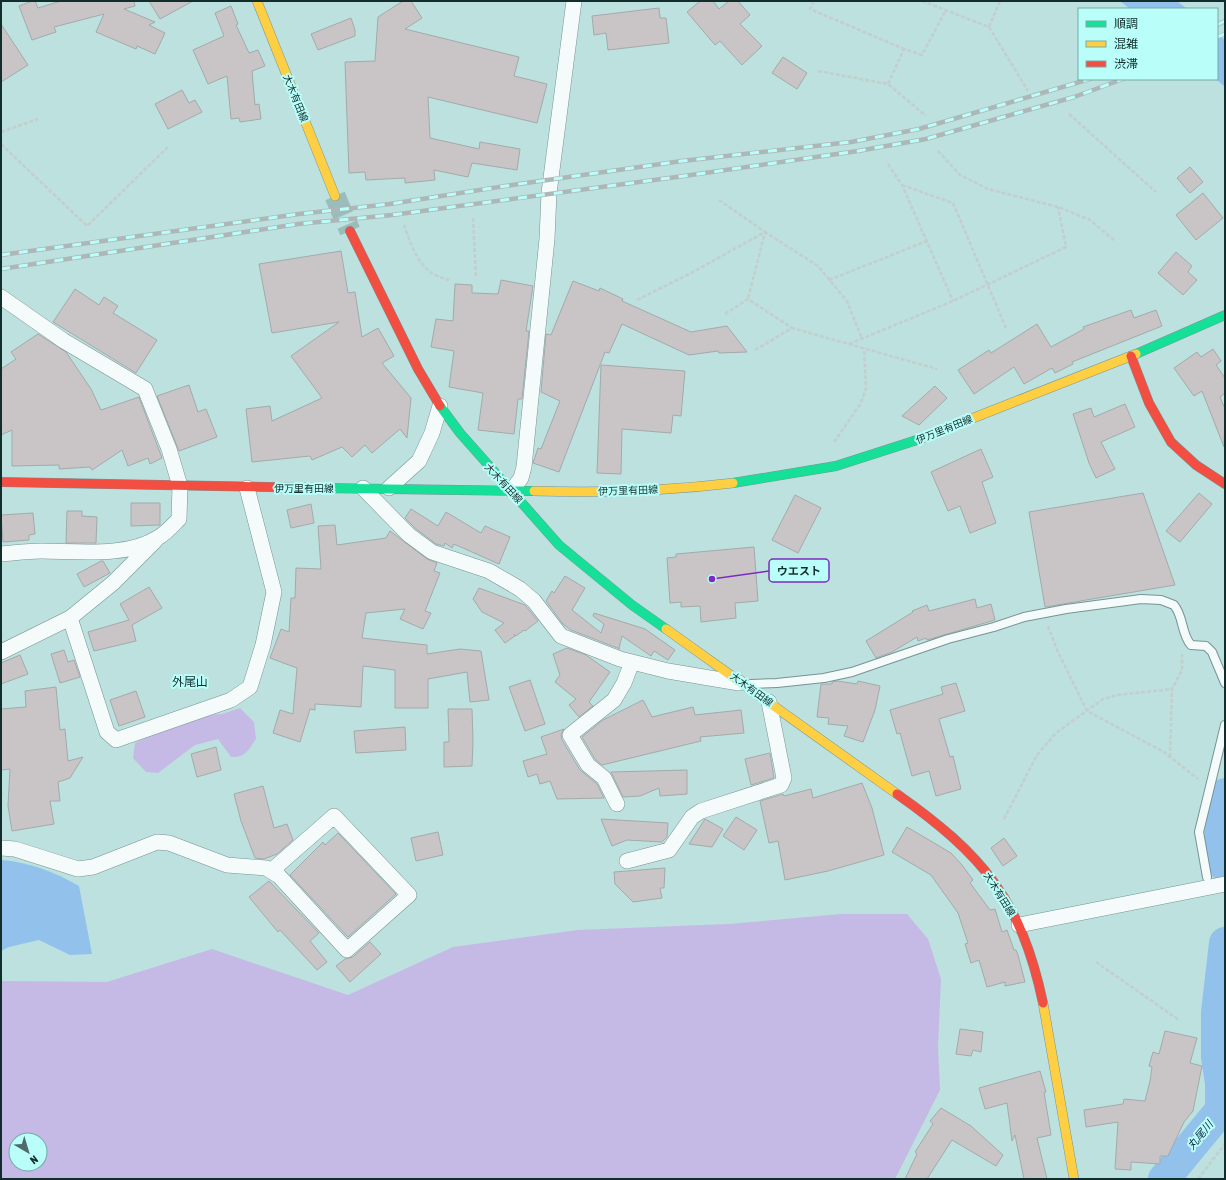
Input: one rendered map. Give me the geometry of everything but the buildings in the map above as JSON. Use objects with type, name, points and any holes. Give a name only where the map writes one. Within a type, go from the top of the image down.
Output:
[{"type":"main road","name":"大木有田線","points":[[257,1],[335,196]]},
{"type":"main road","name":"大木有田線","points":[[350,231],[418,369],[440,406],[460,433],[512,490],[559,545],[586,569],[632,605],[954,836],[985,870],[1002,893],[1019,925],[1032,959],[1042,996],[1074,1179]]},
{"type":"main road","name":"伊万里有田線","points":[[1,482],[247,488],[390,488],[571,492],[691,488],[753,481],[836,466],[924,438],[1131,356],[1225,315]]},
{"type":"main road","points":[[1131,356],[1149,403],[1171,442],[1196,465],[1225,484]]},
{"type":"street","points":[[512,490],[521,478],[524,467],[548,239],[549,193],[574,1]]},
{"type":"street","points":[[1,297],[64,341],[145,389],[169,449],[180,486],[179,519],[113,583],[70,618],[1,652]]},
{"type":"street","points":[[390,488],[419,461],[432,433],[440,406]]},
{"type":"street","points":[[70,618],[107,732],[116,740],[231,700],[250,687],[263,645],[274,592],[247,488]]},
{"type":"street","points":[[363,488],[409,535],[432,552],[489,571],[520,589],[534,601],[561,636],[591,649],[632,662],[668,671],[744,684]]},
{"type":"street","points":[[1,554],[40,551],[91,553],[121,550],[159,538]]},
{"type":"street","points":[[617,804],[604,778],[588,765],[570,735],[614,700],[624,683],[632,662]]},
{"type":"street","points":[[628,861],[669,850],[692,817],[701,811],[781,785],[784,778],[769,702]]},
{"type":"street","points":[[1,848],[15,849],[78,869],[93,867],[157,842],[169,843],[227,865],[266,868],[279,876],[347,950],[409,896],[334,816],[272,871]]},
{"type":"street","points":[[1019,925],[1225,884]]},
{"type":"lane","points":[[744,684],[777,683],[824,678],[852,672],[948,639],[994,627],[1024,617],[1066,609],[1141,599],[1161,600],[1174,604],[1183,622],[1187,641],[1191,645],[1206,646],[1212,652],[1225,683]]},
{"type":"lane","points":[[1208,877],[1199,832],[1225,725]]},
{"type":"path","points":[[814,1],[810,9],[922,55],[946,10]]},
{"type":"path","points":[[922,1],[989,27],[1028,91]]},
{"type":"path","points":[[989,27],[1000,1]]},
{"type":"path","points":[[888,84],[904,48]]},
{"type":"path","points":[[818,70],[888,84],[926,116]]},
{"type":"path","points":[[1069,114],[1156,192]]},
{"type":"path","points":[[1,132],[38,119]]},
{"type":"path","points":[[1,144],[87,226],[168,147]]},
{"type":"path","points":[[938,150],[960,175],[988,189],[1058,207],[1090,220],[1115,241]]},
{"type":"path","points":[[888,164],[902,185],[953,301]]},
{"type":"path","points":[[902,185],[953,203],[1006,328]]},
{"type":"path","points":[[719,200],[818,266],[848,301],[862,339]]},
{"type":"path","points":[[849,344],[953,301],[1066,247],[1058,207]]},
{"type":"path","points":[[473,218],[476,278]]},
{"type":"path","points":[[404,225],[413,249],[423,265],[434,274],[448,280]]},
{"type":"path","points":[[725,314],[748,298],[765,232]]},
{"type":"path","points":[[638,300],[691,273],[765,232]]},
{"type":"path","points":[[829,280],[927,241]]},
{"type":"path","points":[[748,298],[792,328],[937,369]]},
{"type":"path","points":[[755,350],[792,328]]},
{"type":"path","points":[[834,442],[861,403],[866,388],[864,348]]},
{"type":"path","points":[[1046,621],[1057,650],[1087,711],[1170,757],[1210,788]]},
{"type":"path","points":[[1170,757],[1172,690],[1182,670],[1182,646]]},
{"type":"path","points":[[1004,819],[1037,755],[1056,733],[1103,699],[1116,695],[1172,690]]},
{"type":"path","points":[[1096,962],[1179,1020]]},
{"type":"path","points":[[1198,1179],[1225,1144]]},
{"type":"shaded area","points":[[240,708],[254,722],[256,739],[249,749],[240,756],[231,757],[218,739],[195,745],[158,773],[146,772],[133,758],[135,743],[151,735],[204,715],[222,714]]},
{"type":"shaded area","points":[[841,914],[907,914],[928,939],[941,979],[938,1047],[940,1090],[895,1179],[1,1179],[1,981],[107,982],[212,949],[348,995],[453,947],[578,930],[729,924]]},
{"type":"water","points":[[1120,1],[1177,1],[1186,8],[1129,8]]},
{"type":"water","points":[[1218,34],[1225,40],[1225,87],[1217,80]]},
{"type":"water","points":[[1,860],[42,868],[79,886],[92,954],[70,955],[39,940],[9,947],[1,951]]},
{"type":"waterway","name":"丸尾川","points":[[1225,794],[1220,830],[1221,847],[1225,866]]},
{"type":"waterway","name":"丸尾川","points":[[1164,1179],[1221,1110],[1221,1083],[1217,1057],[1217,1012],[1225,943]]},
{"type":"tunnel","points":[[335,196],[350,231]]},
{"type":"railway","points":[[1218,24],[1225,21]]},
{"type":"railway","points":[[1218,37],[1225,34]]},
{"type":"railway","points":[[1,255],[299,214],[390,204],[682,161],[851,142],[919,129],[1087,80]]},
{"type":"railway","points":[[1,269],[298,224],[392,215],[858,151],[926,139],[1074,97],[1120,80]]},
{"type":"traffic: fast","points":[[1136,354],[1225,315]]},
{"type":"traffic: fast","points":[[440,406],[460,433],[559,545],[632,605],[666,629]]},
{"type":"traffic: fast","points":[[733,483],[836,466],[920,439]]},
{"type":"traffic: fast","points":[[320,488],[534,491]]},
{"type":"traffic: slow","points":[[257,1],[335,196]]},
{"type":"traffic: slow","points":[[920,439],[1136,354]]},
{"type":"traffic: slow","points":[[534,491],[634,491],[733,483]]},
{"type":"traffic: slow","points":[[666,629],[897,794]]},
{"type":"traffic: slow","points":[[1043,1003],[1074,1179]]},
{"type":"traffic: jam","points":[[350,231],[418,369],[440,406]]},
{"type":"traffic: jam","points":[[1131,356],[1149,403],[1171,442],[1196,465],[1225,484]]},
{"type":"traffic: jam","points":[[1,482],[320,488]]},
{"type":"traffic: jam","points":[[897,794],[953,837],[975,859],[994,882],[1010,907],[1023,935],[1034,967],[1043,1003]]},
{"type":"place","name":"ウエスト","points":[[712,579]]},
{"type":"district","name":"外尾山","points":[[190,682]]}]
